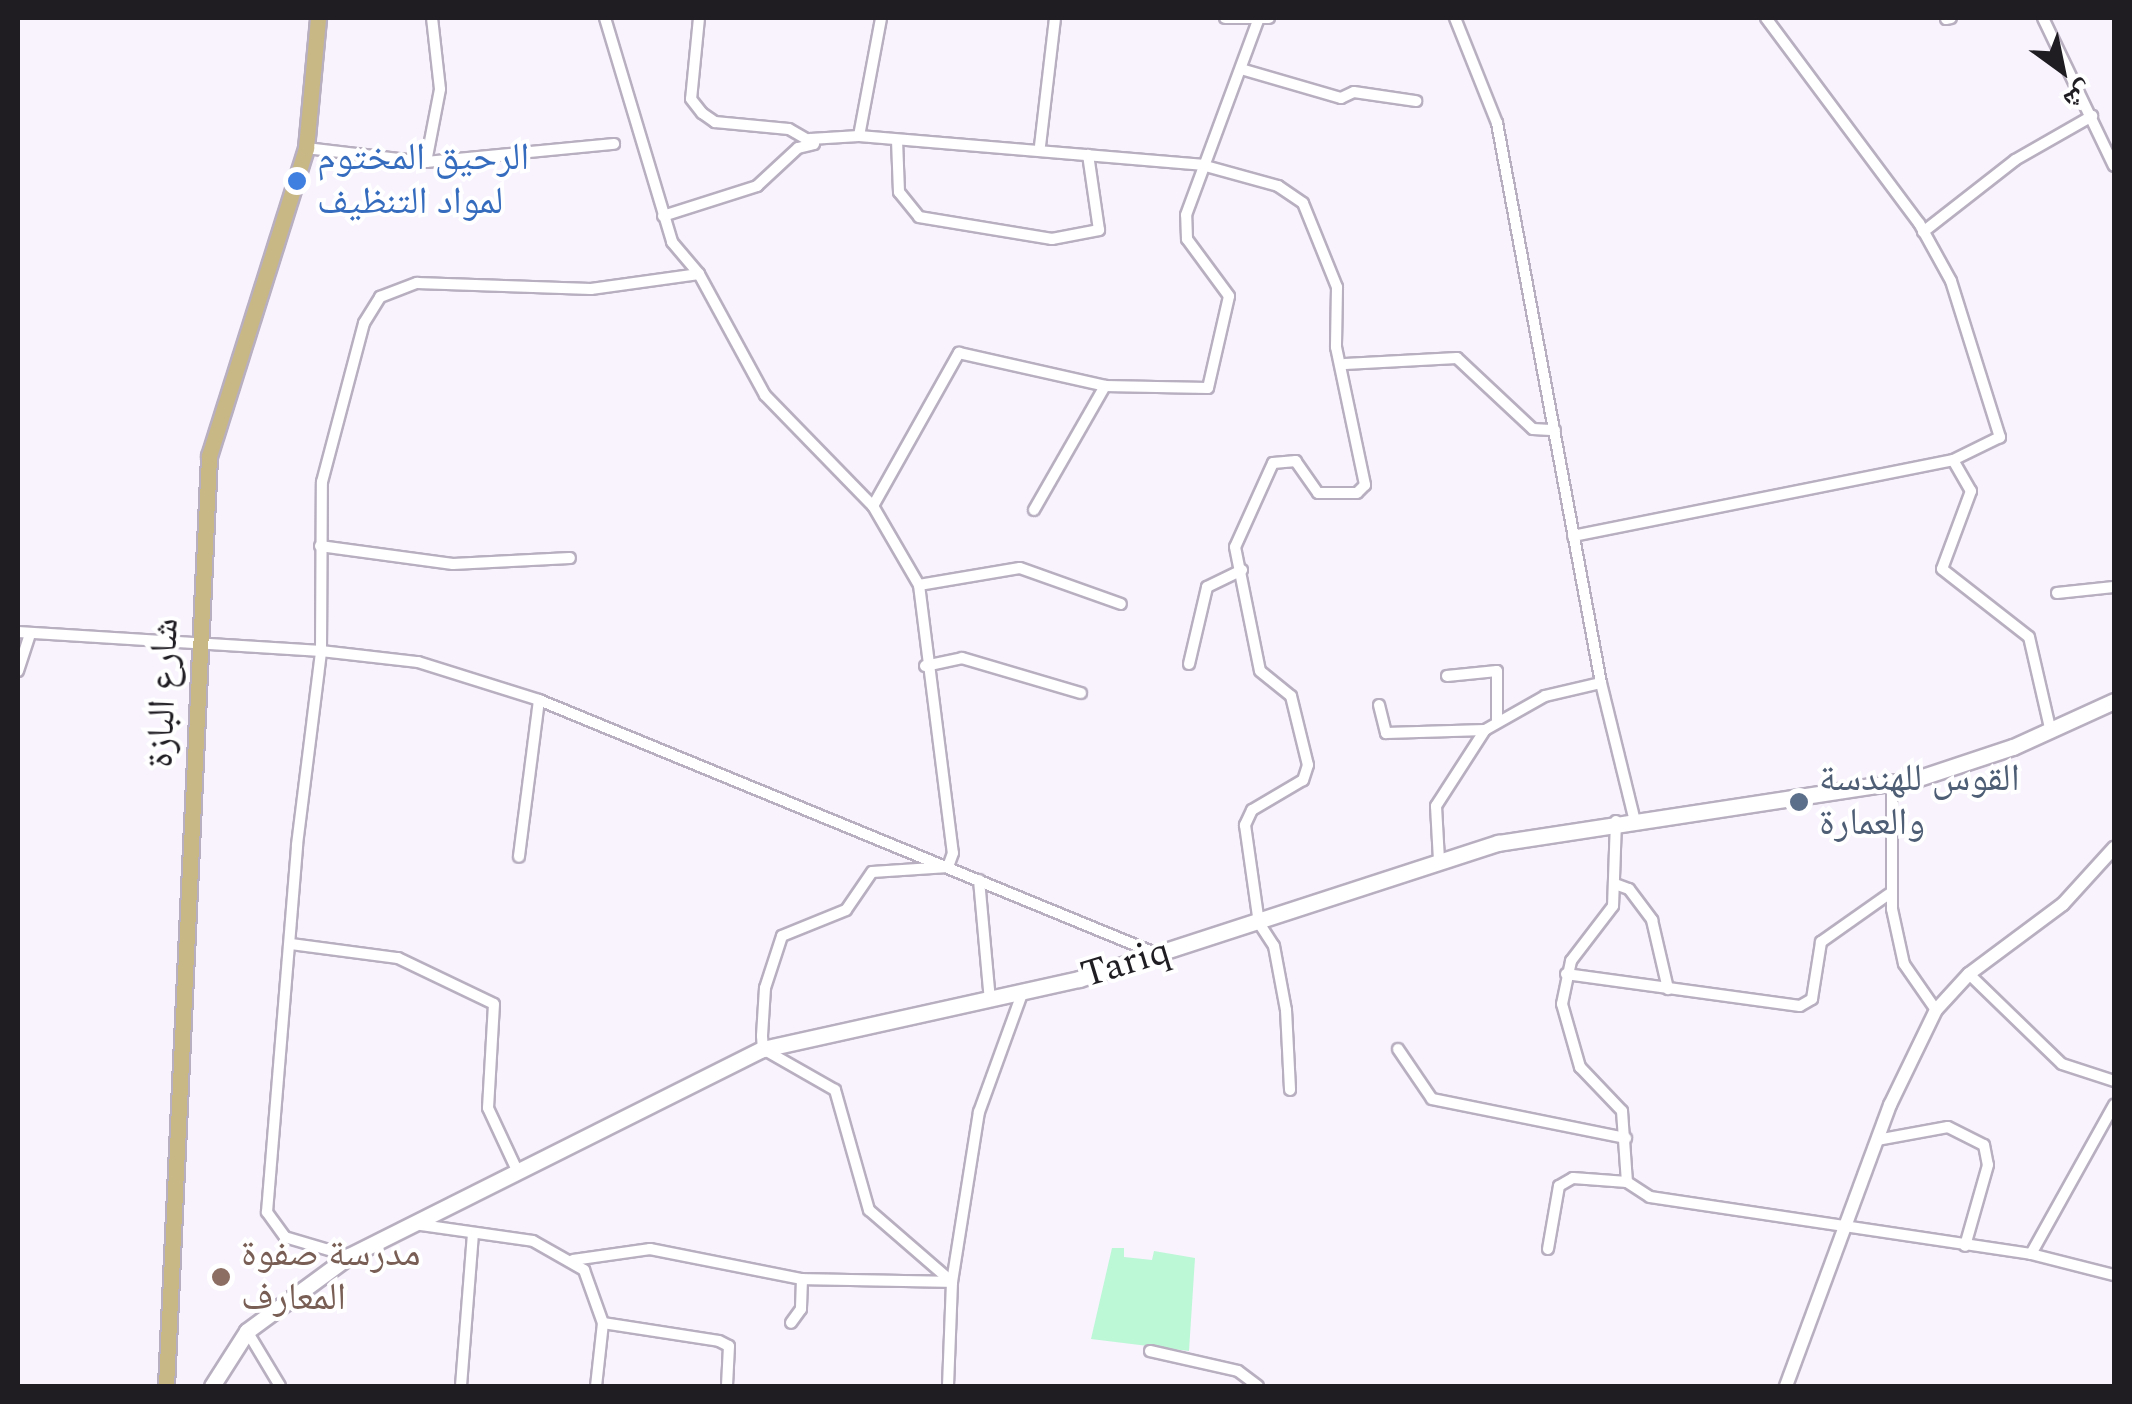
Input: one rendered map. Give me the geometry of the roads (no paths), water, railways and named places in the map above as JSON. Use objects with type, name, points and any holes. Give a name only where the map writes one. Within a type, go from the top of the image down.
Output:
[{"type":"main road","name":"شارع البازة","points":[[166,1386],[198,643],[218,410],[306,148],[318,18]]},
{"type":"main road","name":"Tariq","points":[[212,1386],[247,1331],[349,1256],[516,1168],[763,1049],[1022,994],[1158,955],[1439,860],[1616,820],[1892,784],[2051,732],[2114,700]]},
{"type":"street","points":[[426,162],[440,89],[432,18]]},
{"type":"street","points":[[605,18],[672,242],[700,274],[765,395],[873,506],[919,585],[925,666],[956,832],[948,867]]},
{"type":"street","points":[[700,18],[691,99],[702,113],[789,129],[814,144]]},
{"type":"street","points":[[859,136],[881,18]]},
{"type":"street","points":[[1040,146],[1055,18]]},
{"type":"street","points":[[873,506],[959,353],[1105,386],[1195,394],[1211,383],[1230,306],[1227,288],[1185,229],[1202,165],[1264,19],[1225,18]]},
{"type":"street","points":[[1454,18],[1497,124],[1601,683],[1634,817]]},
{"type":"street","points":[[1573,536],[1953,460],[1992,445],[2000,426],[1951,281],[1923,232],[1766,18]]},
{"type":"street","points":[[2043,18],[2114,166]]},
{"type":"street","points":[[1241,69],[1341,98],[1354,92],[1416,101]]},
{"type":"street","points":[[1923,232],[2015,160],[2092,116]]},
{"type":"street","points":[[814,144],[810,139],[859,136],[1040,146],[1088,155],[1202,165],[1278,186],[1303,203],[1332,263],[1336,347],[1345,364],[1341,381],[1364,489],[1318,493],[1296,461],[1273,463],[1237,540],[1260,671],[1291,696],[1308,765],[1303,780],[1246,820],[1259,922],[1274,946],[1290,1090]]},
{"type":"street","points":[[897,140],[898,192],[919,217],[1052,238],[1099,230],[1088,155]]},
{"type":"street","points":[[306,148],[426,162],[614,144]]},
{"type":"street","points":[[663,216],[740,195],[814,144]]},
{"type":"street","points":[[349,1256],[285,1238],[268,1212],[321,651],[320,546],[330,444],[364,323],[380,297],[416,283],[590,289],[700,274]]},
{"type":"street","points":[[1345,364],[1457,358],[1533,429],[1555,430]]},
{"type":"street","points":[[1034,510],[1105,386]]},
{"type":"street","points":[[1953,460],[1972,491],[1942,569],[2029,637],[2051,732]]},
{"type":"street","points":[[320,546],[453,564],[570,558]]},
{"type":"street","points":[[919,585],[1020,568],[1122,604]]},
{"type":"street","points":[[1190,664],[1207,587],[1242,570]]},
{"type":"street","points":[[2057,593],[2114,587]]},
{"type":"street","points":[[18,671],[24,633],[321,651],[418,662],[538,700],[1158,955]]},
{"type":"street","points":[[925,666],[962,658],[1080,693]]},
{"type":"street","points":[[1447,676],[1497,671],[1497,721]]},
{"type":"street","points":[[1439,860],[1436,806],[1486,730],[1545,696],[1601,683]]},
{"type":"street","points":[[519,857],[538,700]]},
{"type":"street","points":[[1379,705],[1386,733],[1486,730]]},
{"type":"street","points":[[1892,784],[1889,894],[1904,964],[1936,1010]]},
{"type":"street","points":[[1616,820],[1615,884],[1607,924],[1566,974],[1562,1004],[1572,1048],[1588,1081],[1622,1110],[1627,1182]]},
{"type":"street","points":[[1786,1386],[1877,1140],[1936,1010],[1969,974],[2063,904],[2114,848]]},
{"type":"street","points":[[948,867],[872,872],[846,910],[782,936],[765,988],[763,1049],[836,1090],[869,1210],[952,1282]]},
{"type":"street","points":[[979,880],[990,1000]]},
{"type":"street","points":[[1615,884],[1628,888],[1652,920],[1668,989]]},
{"type":"street","points":[[1566,974],[1806,1004],[1820,942],[1889,894]]},
{"type":"street","points":[[291,944],[398,958],[494,1004],[488,1108],[516,1168]]},
{"type":"street","points":[[1969,974],[2062,1064],[2114,1082]]},
{"type":"street","points":[[948,1386],[952,1282],[980,1112],[1022,994]]},
{"type":"street","points":[[1398,1049],[1432,1100],[1626,1138]]},
{"type":"street","points":[[2030,1254],[2114,1105]]},
{"type":"street","points":[[1877,1140],[1948,1127],[1984,1145],[1988,1165],[1965,1246]]},
{"type":"street","points":[[1548,1249],[1559,1186],[1573,1178],[1627,1182],[1650,1197],[1843,1231],[2030,1254],[2114,1275]]},
{"type":"street","points":[[413,1224],[534,1241],[573,1260],[593,1286],[602,1324],[596,1386]]},
{"type":"street","points":[[462,1386],[473,1233]]},
{"type":"street","points":[[573,1260],[650,1249],[802,1278],[952,1282]]},
{"type":"street","points":[[791,1322],[801,1309],[802,1278]]},
{"type":"street","points":[[602,1324],[719,1340],[729,1346],[727,1386]]},
{"type":"street","points":[[247,1331],[280,1386]]},
{"type":"street","points":[[1150,1350],[1238,1371],[1258,1386]]},
{"type":"place","name":"الرحيق المختوم لمواد التنظيف","points":[[297,181]]},
{"type":"place","name":"القوس للهندسة والعمارة","points":[[1799,802]]},
{"type":"place","name":"مدرسة صفوة المعارف","points":[[221,1277]]}]
